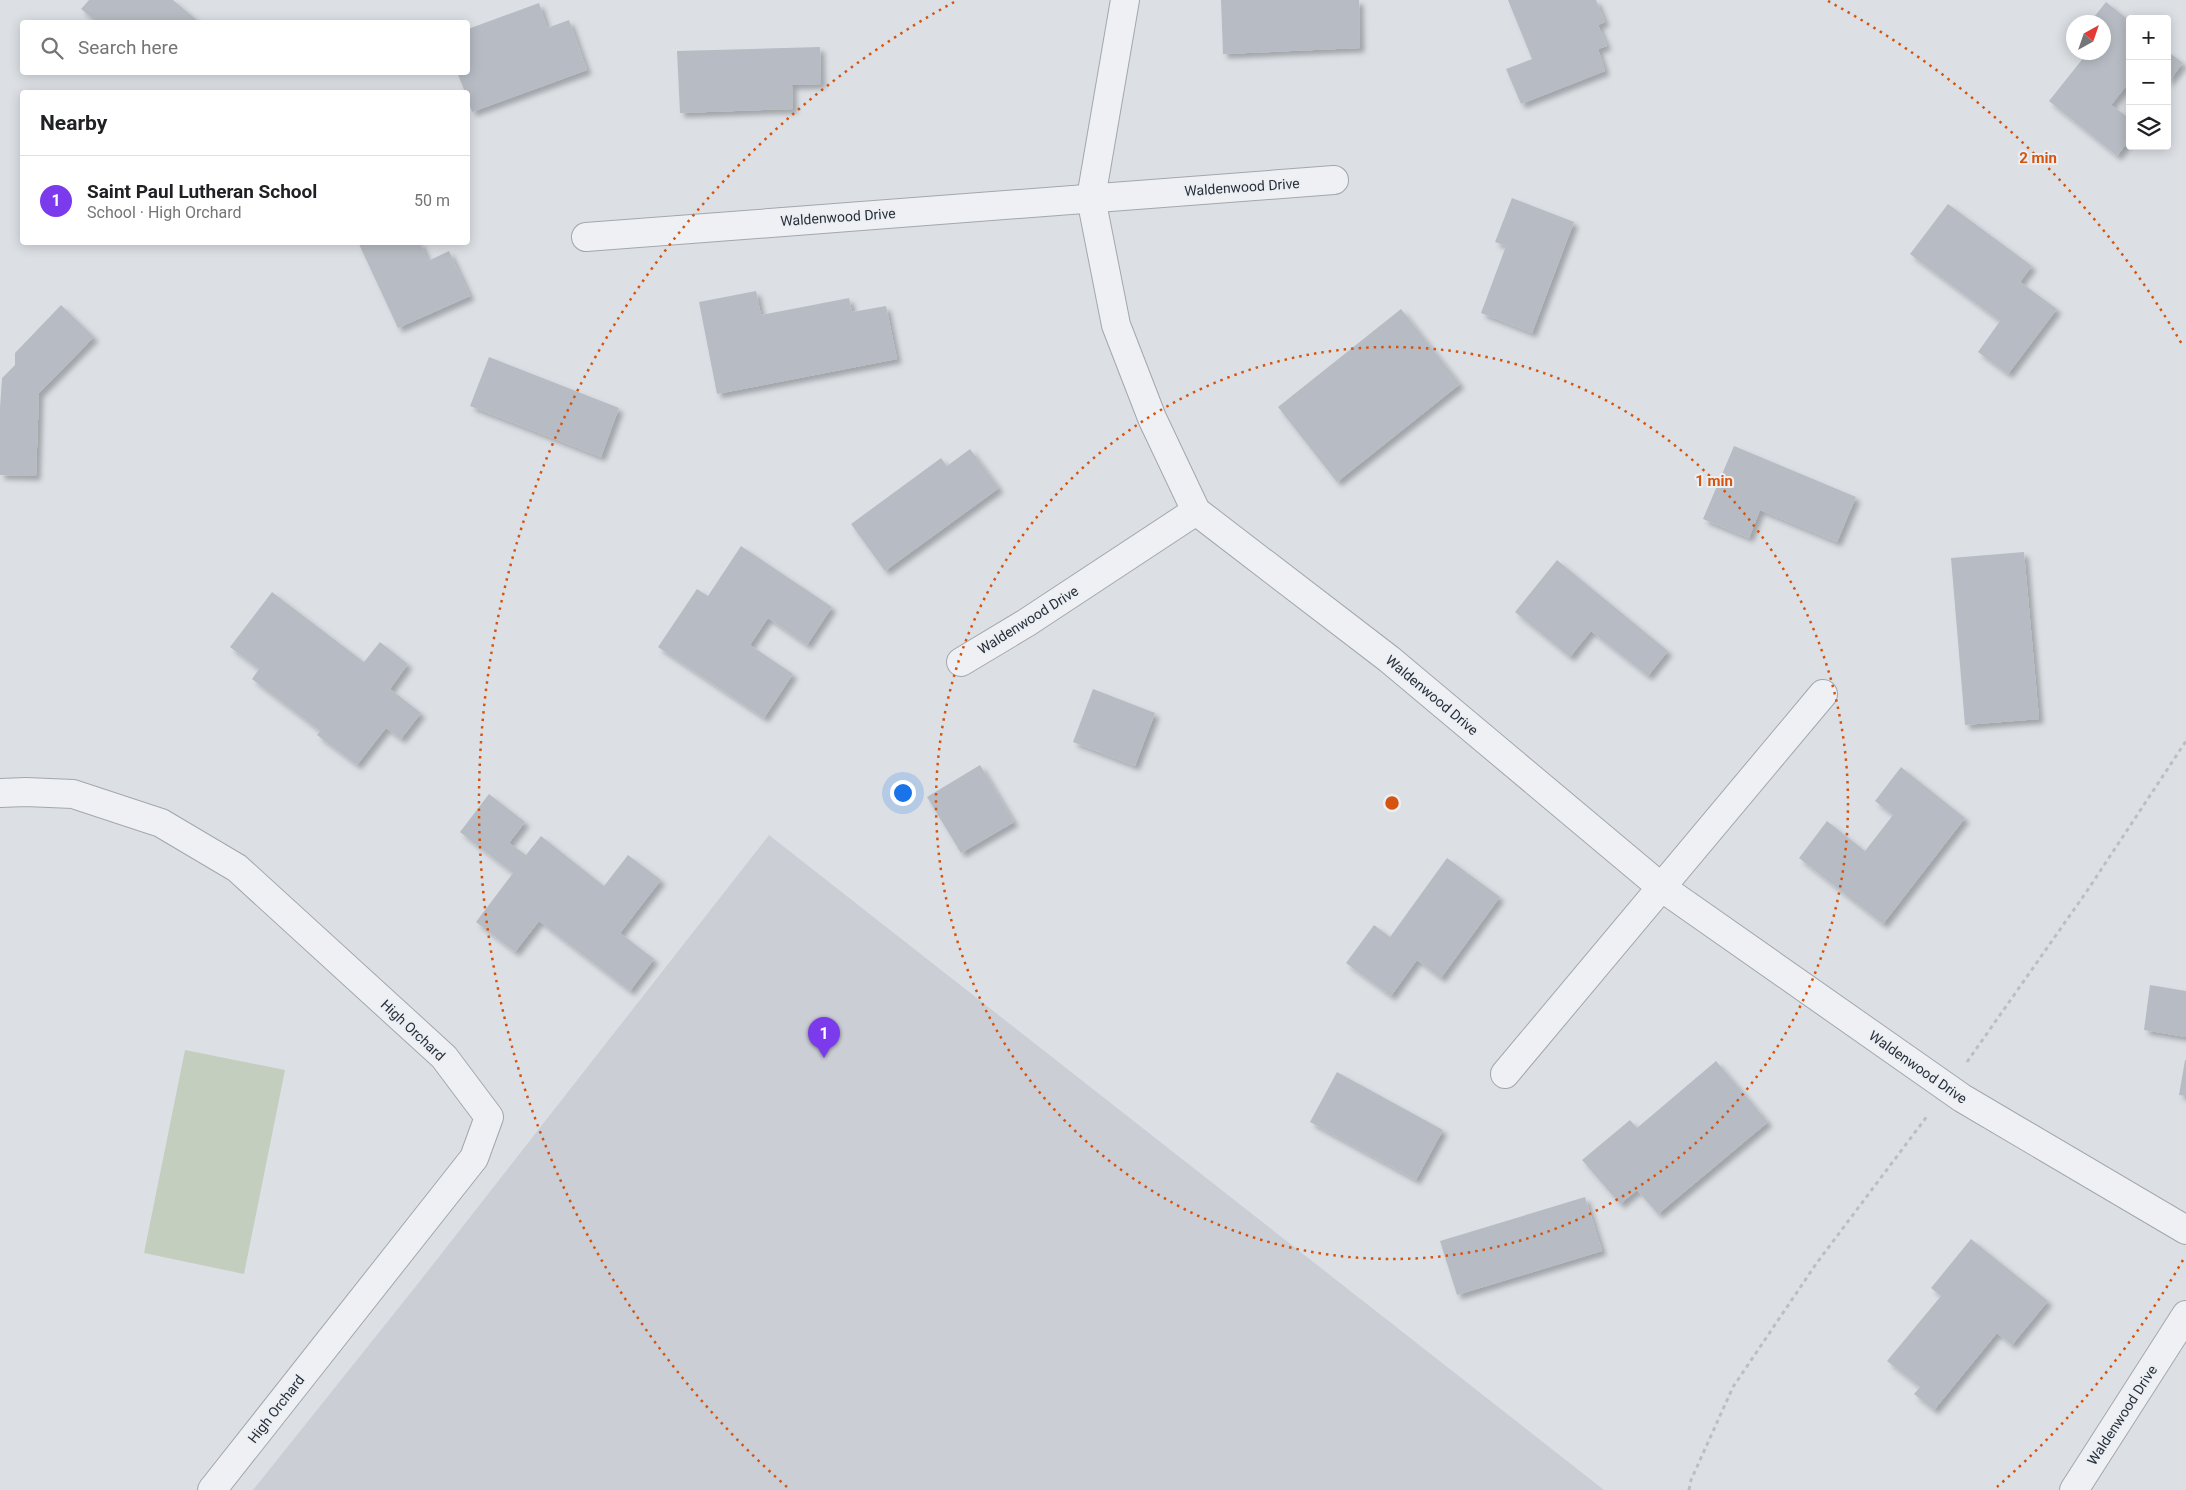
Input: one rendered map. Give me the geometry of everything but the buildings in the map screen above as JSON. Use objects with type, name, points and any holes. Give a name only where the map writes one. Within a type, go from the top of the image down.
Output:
[{"type":"street","name":"Waldenwood Drive","points":[[1125,0],[1091,198],[1116,325],[1152,418],[1196,511],[1389,659],[1661,887],[1962,1098],[2186,1230]]},
{"type":"street","name":"Waldenwood Drive","points":[[586,237],[1334,180]]},
{"type":"street","name":"Waldenwood Drive","points":[[961,662],[1026,623],[1196,511]]},
{"type":"street","points":[[1504,1074],[1823,694]]},
{"type":"street","name":"High Orchard","points":[[0,793],[73,794],[161,823],[237,868],[444,1057],[489,1117],[474,1158],[212,1490]]},
{"type":"street","name":"Waldenwood Drive","points":[[2074,1490],[2186,1315]]},
{"type":"path","points":[[1689,1490],[1691,1480],[1733,1387],[1816,1264],[1948,1088],[2087,891],[2186,741]]},
{"type":"shaded area","points":[[769,835],[1604,1490],[253,1490],[420,1281]]},
{"type":"green space","points":[[185,1050],[285,1070],[244,1274],[144,1253]]},
{"type":"place","name":"Saint Paul Lutheran School","points":[[824,1058]]}]
